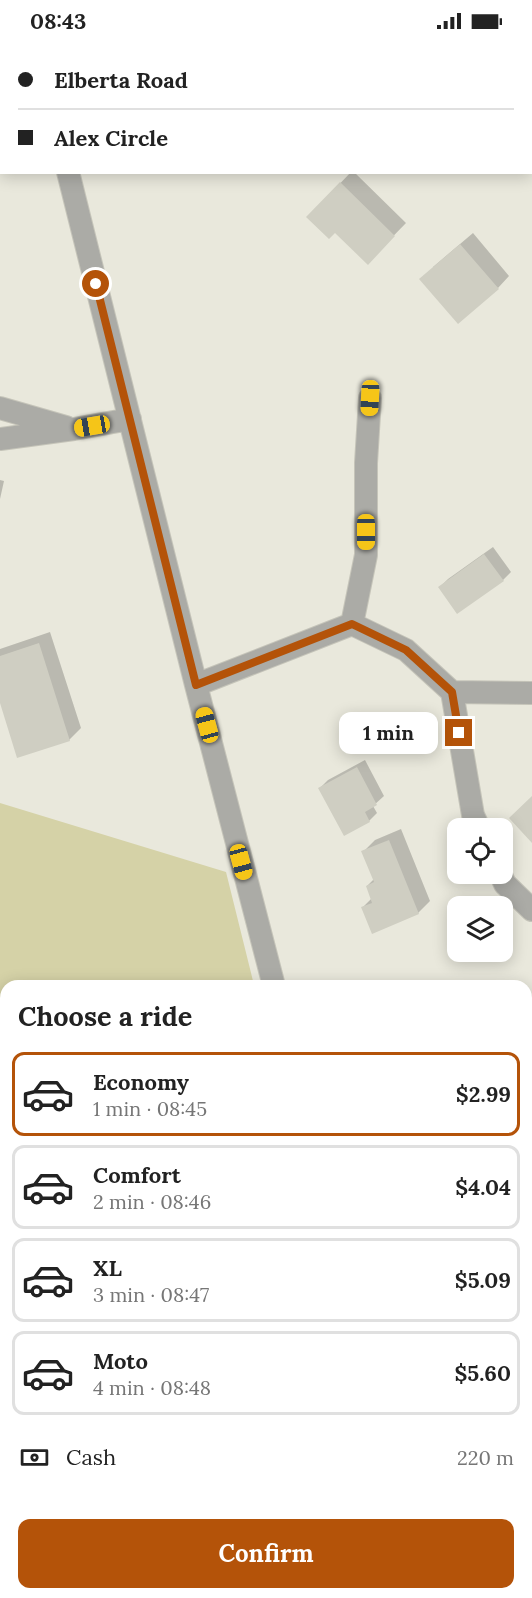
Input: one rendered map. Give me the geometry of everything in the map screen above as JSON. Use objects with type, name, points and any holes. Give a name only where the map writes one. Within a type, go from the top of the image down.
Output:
[{"type":"street","points":[[69,174],[272,980]]},
{"type":"street","points":[[352,624],[366,555],[366,463],[370,398]]},
{"type":"street","points":[[0,408],[74,429]]},
{"type":"street","points":[[0,439],[130,419]]},
{"type":"street","points":[[196,685],[352,624],[406,650],[452,692],[474,818]]},
{"type":"street","points":[[452,692],[532,693]]},
{"type":"street","points":[[505,884],[532,910]]},
{"type":"shaded area","points":[[0,803],[226,872],[253,980],[0,980]]},
{"type":"building","points":[[340,182],[395,236],[368,265],[335,233],[329,239],[306,217]]},
{"type":"building","points":[[460,244],[499,289],[458,324],[419,279]]},
{"type":"building","points":[[484,554],[504,581],[457,614],[438,587]]},
{"type":"building","points":[[39,643],[70,741],[17,758],[0,703],[0,656]]},
{"type":"building","points":[[357,767],[377,805],[365,812],[370,822],[344,836],[318,788]]},
{"type":"building","points":[[532,796],[532,843],[513,822],[513,818],[509,818]]},
{"type":"building","points":[[389,840],[419,914],[372,934],[361,907],[372,903],[366,886],[374,882],[361,851]]},
{"type":"route","points":[[96,284],[196,685],[352,624],[406,650],[452,692],[459,733]]}]
